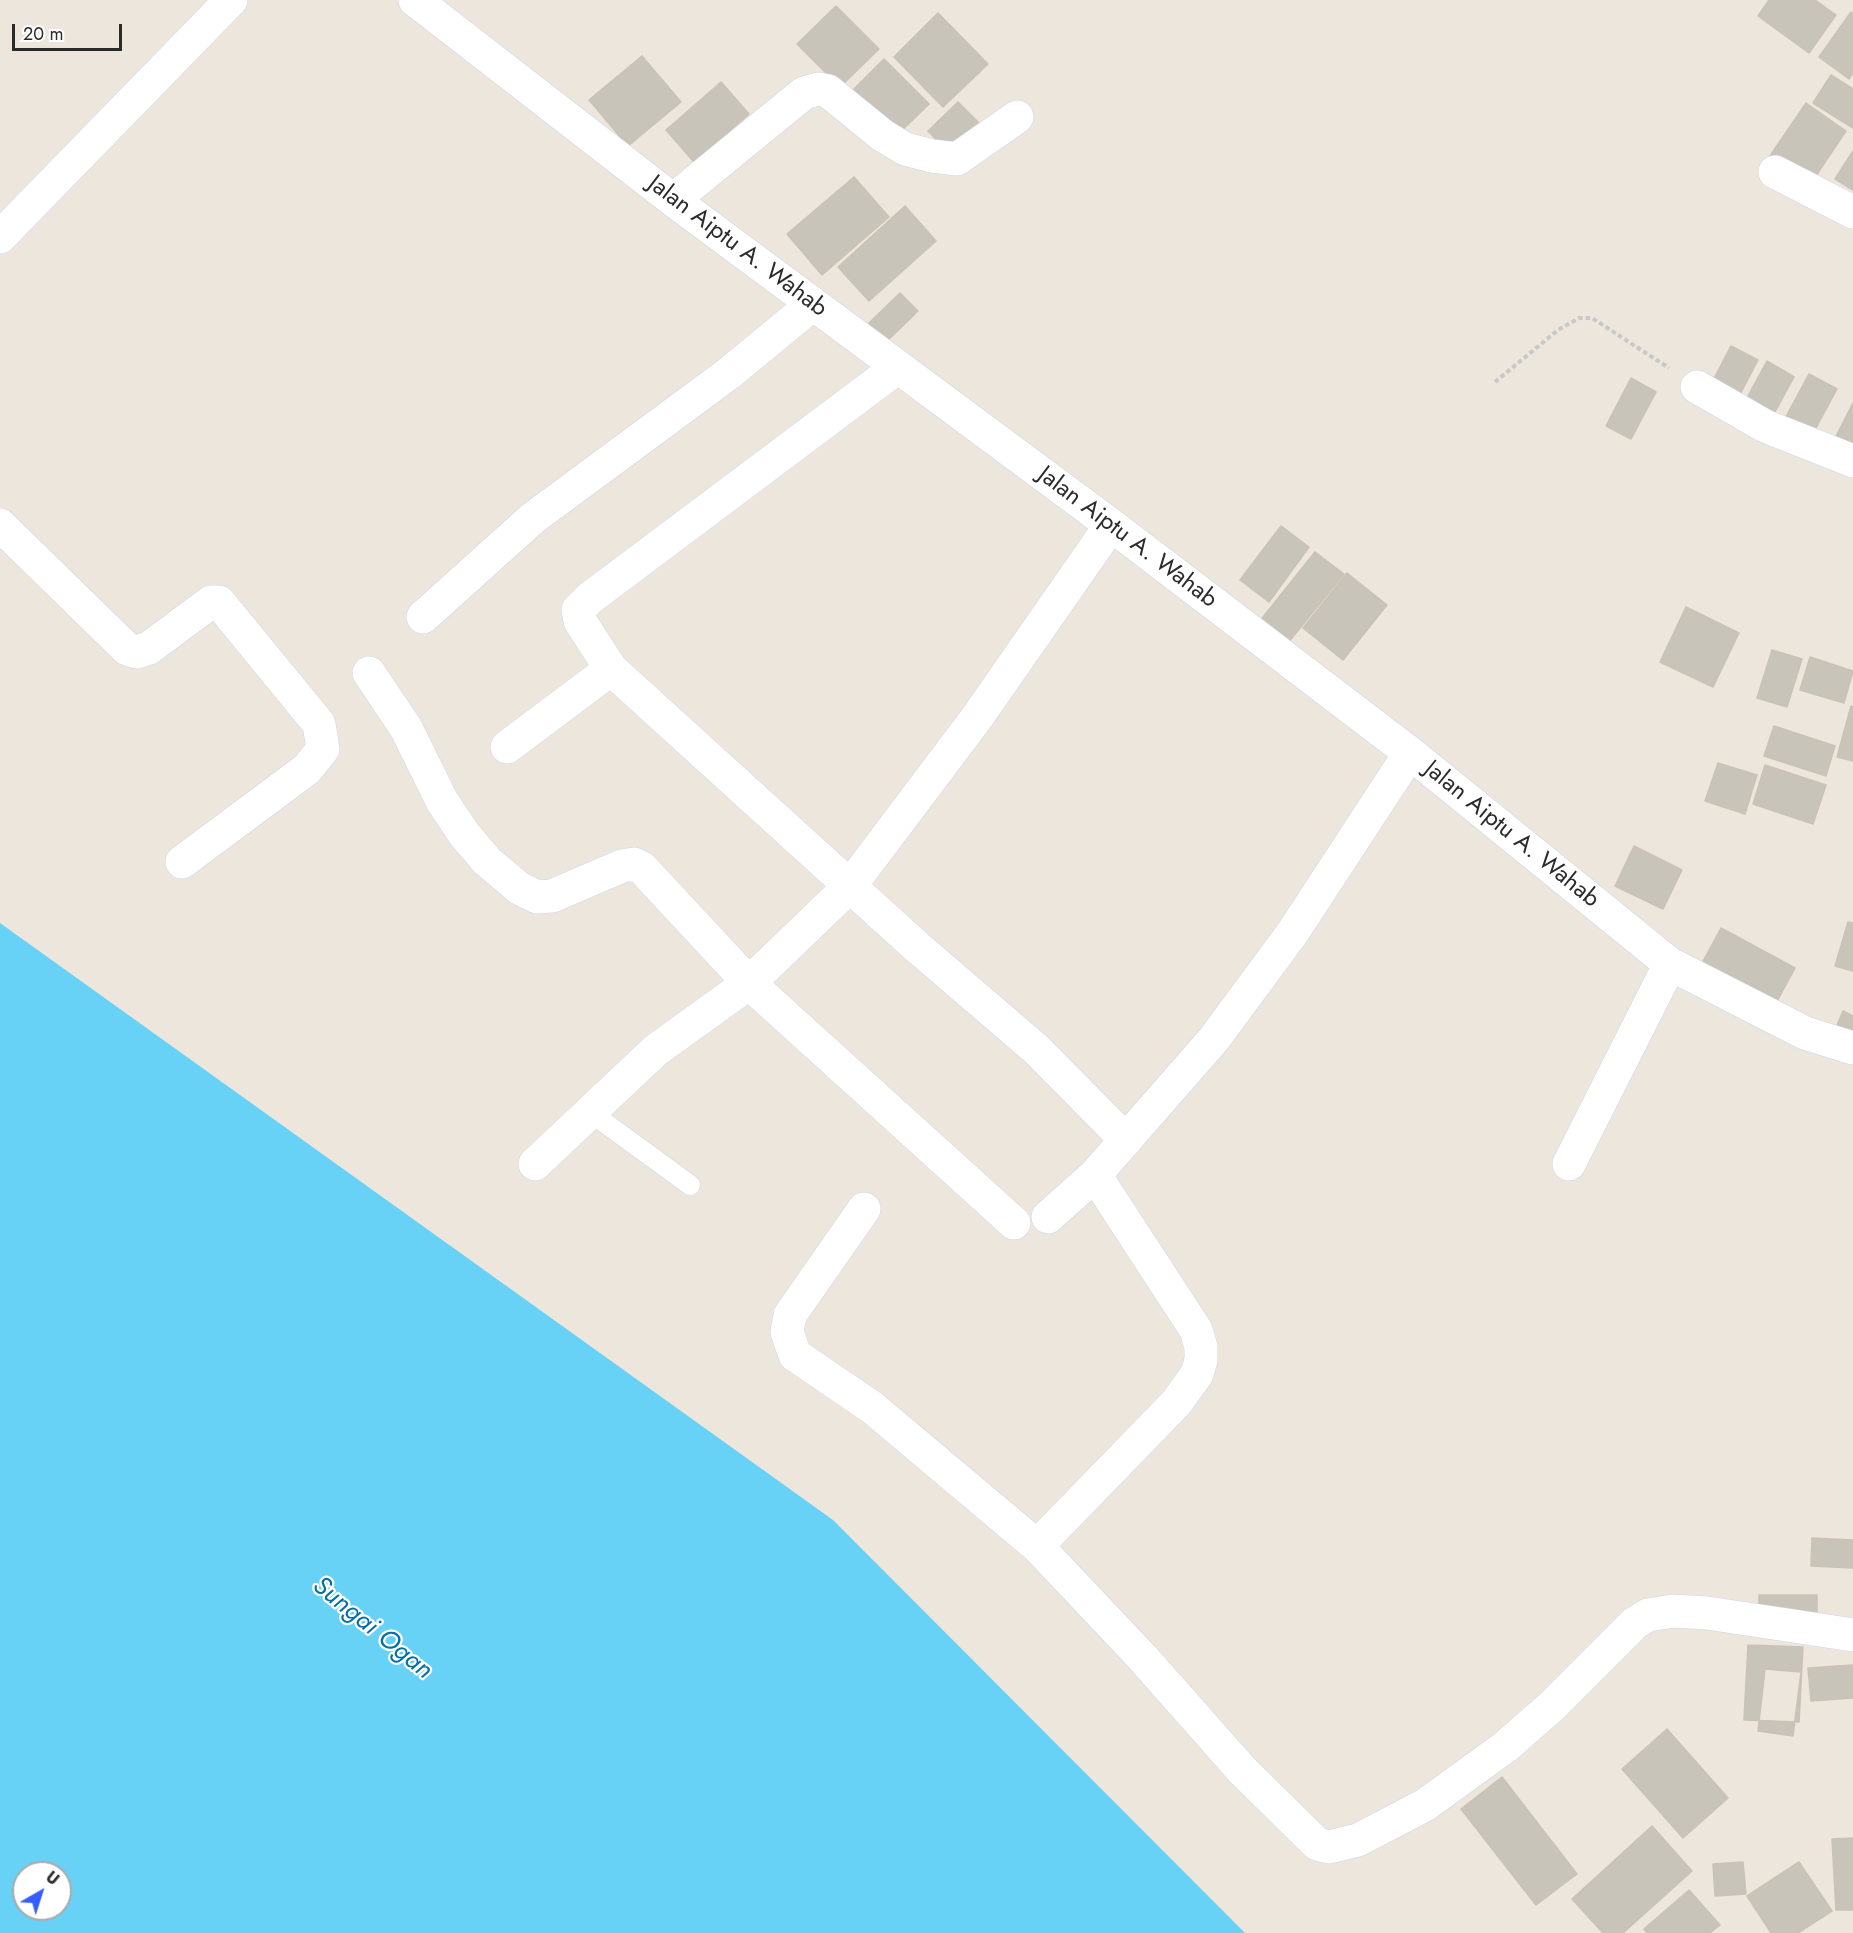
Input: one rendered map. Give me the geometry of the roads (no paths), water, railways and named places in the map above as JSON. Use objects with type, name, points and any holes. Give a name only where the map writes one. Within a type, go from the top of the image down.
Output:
[{"type":"street","points":[[0,237],[231,0]]},
{"type":"street","name":"Jalan Aiptu A. Wahab","points":[[415,0],[673,200],[1111,525],[1410,753],[1670,963],[1805,1033],[1853,1048]]},
{"type":"street","points":[[673,200],[804,93],[818,89],[828,91],[882,135],[905,149],[932,156],[957,159],[1017,117]]},
{"type":"street","points":[[1775,172],[1853,212]]},
{"type":"street","points":[[423,617],[533,518],[728,374],[813,304]]},
{"type":"street","points":[[898,367],[584,604],[578,610],[580,621],[611,669],[850,886],[1036,1049],[1126,1140]]},
{"type":"street","points":[[1697,387],[1766,426],[1853,461]]},
{"type":"street","points":[[0,525],[127,649],[137,652],[149,648],[211,602],[219,602],[319,724],[323,749],[307,770],[182,862]]},
{"type":"street","points":[[536,1164],[657,1050],[749,983],[850,886],[978,716],[1111,525]]},
{"type":"street","points":[[507,747],[611,669]]},
{"type":"street","points":[[369,673],[406,728],[442,801],[464,834],[487,861],[519,888],[537,897],[552,896],[622,866],[634,864],[642,868],[749,983],[1014,1223]]},
{"type":"street","points":[[1048,1216],[1095,1175],[1214,1039],[1293,932],[1410,753]]},
{"type":"street","points":[[1569,1164],[1670,963]]},
{"type":"street","points":[[1037,1546],[1176,1403],[1197,1374],[1201,1360],[1201,1347],[1196,1330],[1095,1175]]},
{"type":"street","points":[[864,1209],[790,1314],[787,1332],[795,1355],[873,1408],[1037,1546],[1142,1657],[1242,1770],[1317,1844],[1329,1846],[1358,1840],[1425,1805],[1505,1747],[1552,1706],[1611,1645],[1648,1615],[1673,1611],[1707,1612],[1853,1635]]},
{"type":"lane","points":[[590,1112],[690,1185]]},
{"type":"water","name":"Sungai Ogan","points":[[0,923],[833,1520],[1245,1933],[0,1933]]}]
